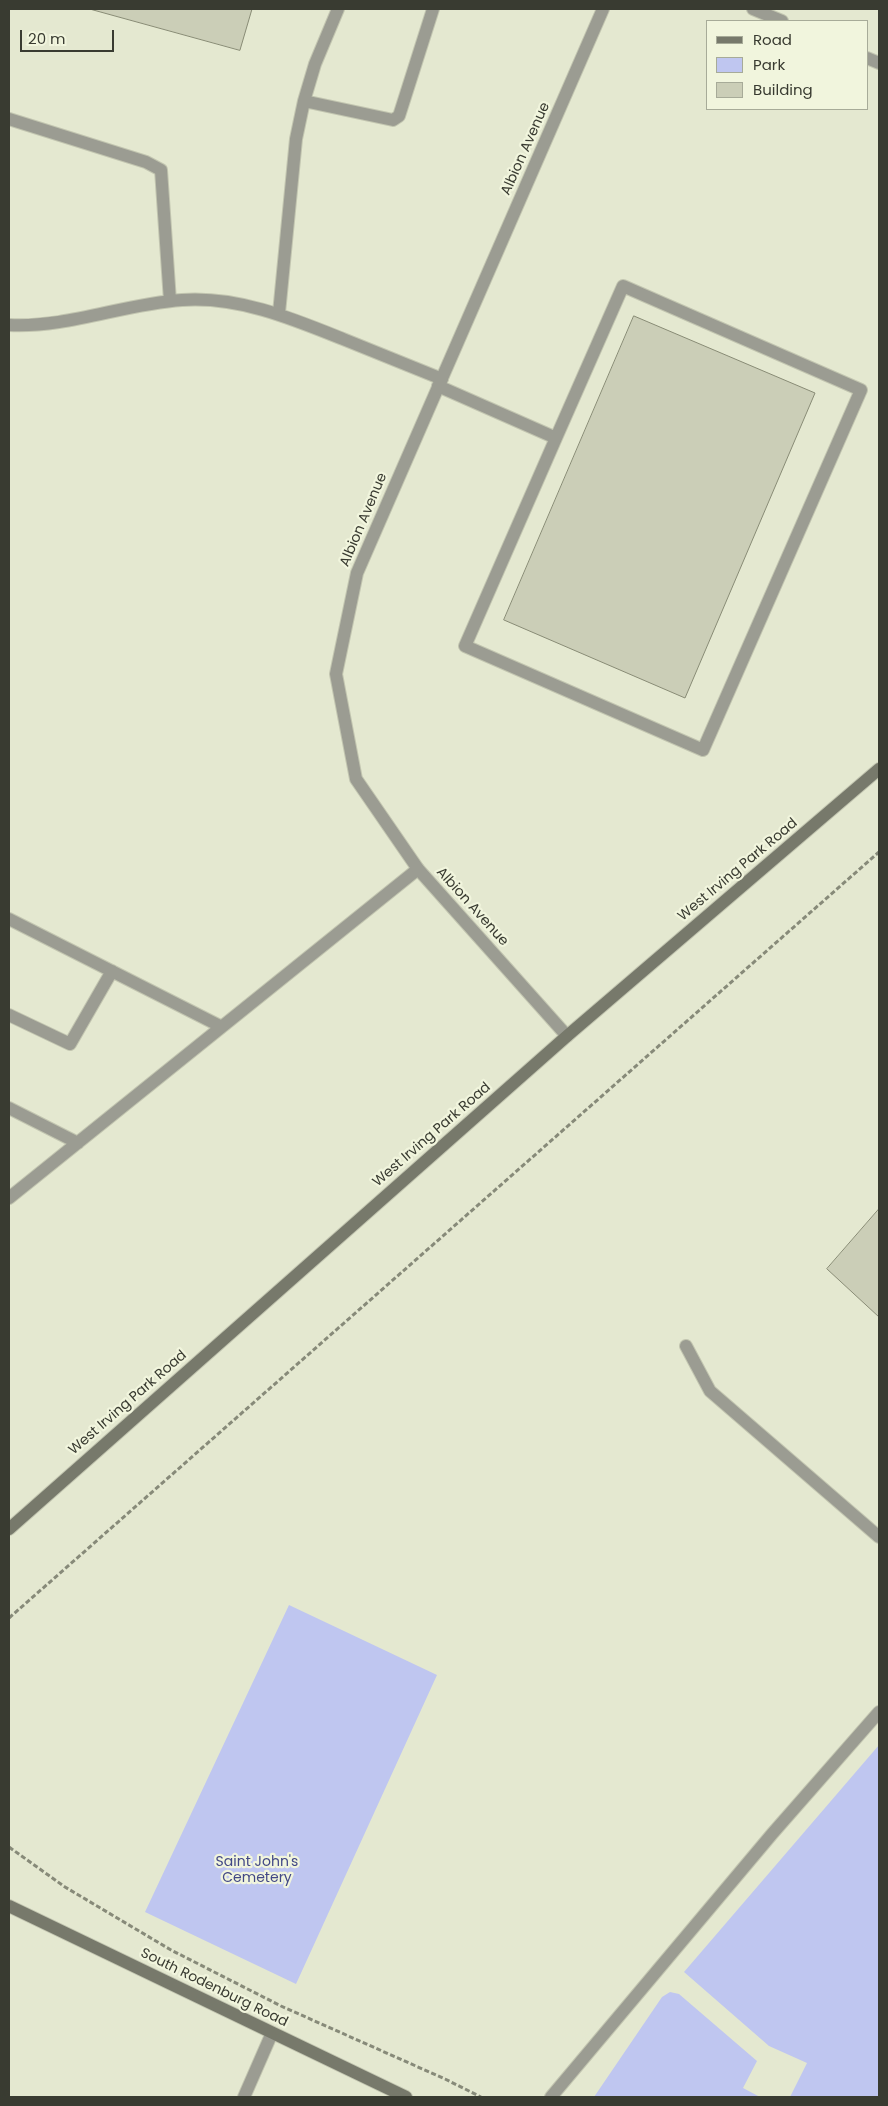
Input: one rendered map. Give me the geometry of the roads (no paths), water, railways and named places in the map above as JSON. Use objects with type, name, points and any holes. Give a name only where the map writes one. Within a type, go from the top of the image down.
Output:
[{"type":"main road","name":"West Irving Park Road","points":[[9,1529],[567,1036],[879,769]]},
{"type":"main road","name":"South Rodenburg Road","points":[[9,1906],[406,2097]]},
{"type":"street","points":[[279,313],[296,139],[304,101],[315,64],[338,9]]},
{"type":"street","points":[[304,101],[393,120],[399,116],[433,9]]},
{"type":"street","name":"Albion Avenue","points":[[567,1036],[418,869],[356,779],[336,674],[357,573],[603,9]]},
{"type":"street","points":[[753,9],[780,20]]},
{"type":"street","points":[[9,119],[146,162],[162,170],[170,301]]},
{"type":"street","points":[[623,286],[861,390],[703,750],[465,646],[556,438],[623,286]]},
{"type":"street","points":[[9,325],[61,323],[145,304],[170,301],[228,302],[279,313],[440,383],[556,438]]},
{"type":"street","points":[[9,1198],[220,1026],[418,869]]},
{"type":"street","points":[[9,919],[220,1026]]},
{"type":"street","points":[[9,1015],[70,1044],[112,971]]},
{"type":"street","points":[[9,1108],[78,1143]]},
{"type":"street","points":[[686,1346],[710,1391],[879,1537]]},
{"type":"street","points":[[551,2097],[772,1834],[879,1712]]},
{"type":"street","points":[[244,2097],[272,2032]]},
{"type":"park label","name":"Saint John's Cemetery","points":[[257,1870]]}]
